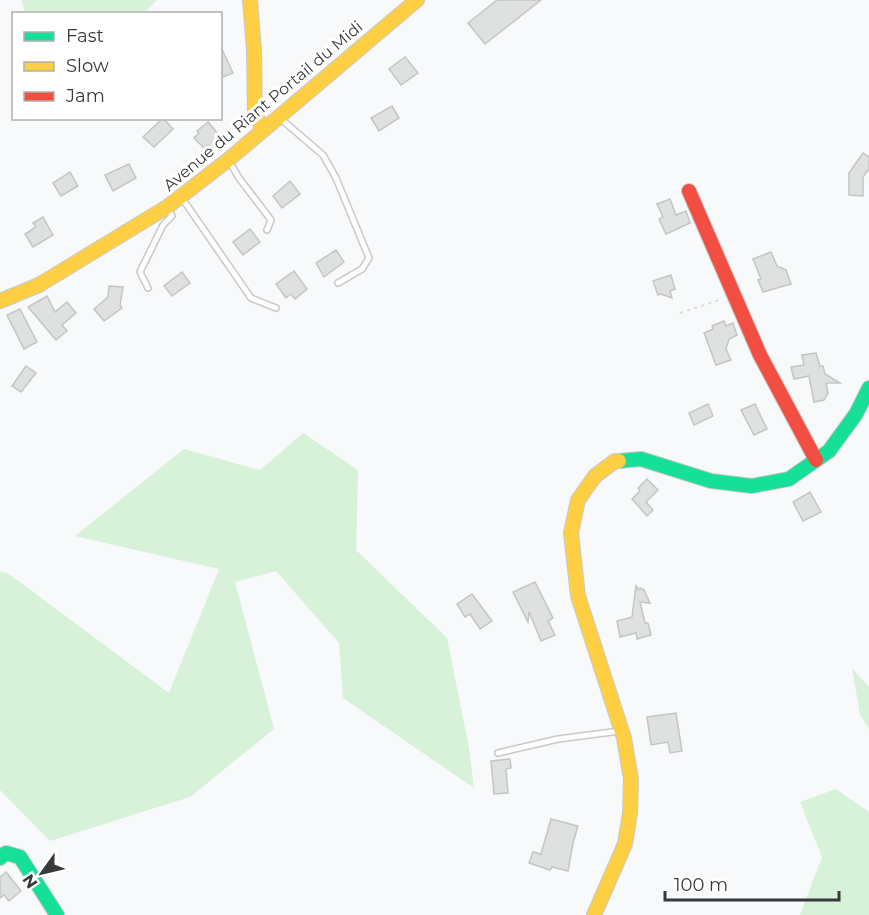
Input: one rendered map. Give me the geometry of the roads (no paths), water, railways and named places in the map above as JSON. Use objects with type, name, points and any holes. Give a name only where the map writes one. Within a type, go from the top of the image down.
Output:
[{"type":"street","points":[[250,0],[254,50],[255,114],[263,129]]},
{"type":"street","name":"Avenue du Riant Portail du Midi","points":[[0,301],[39,285],[167,207],[228,160],[417,0]]},
{"type":"street","points":[[689,191],[760,355],[816,460]]},
{"type":"street","points":[[594,915],[625,844],[630,813],[631,779],[622,731],[578,596],[571,533],[578,500],[595,476],[615,461],[641,459],[711,481],[752,486],[789,479],[829,451],[850,424],[869,388]]},
{"type":"street","points":[[0,858],[6,854],[20,857],[57,915]]},
{"type":"lane","points":[[278,117],[323,155],[336,178],[369,258],[362,268],[338,283]]},
{"type":"lane","points":[[228,160],[271,220],[267,230]]},
{"type":"lane","points":[[180,196],[252,298],[276,308]]},
{"type":"lane","points":[[148,288],[140,272],[164,225],[172,216],[167,207]]},
{"type":"lane","points":[[498,753],[558,739],[622,731]]}]
